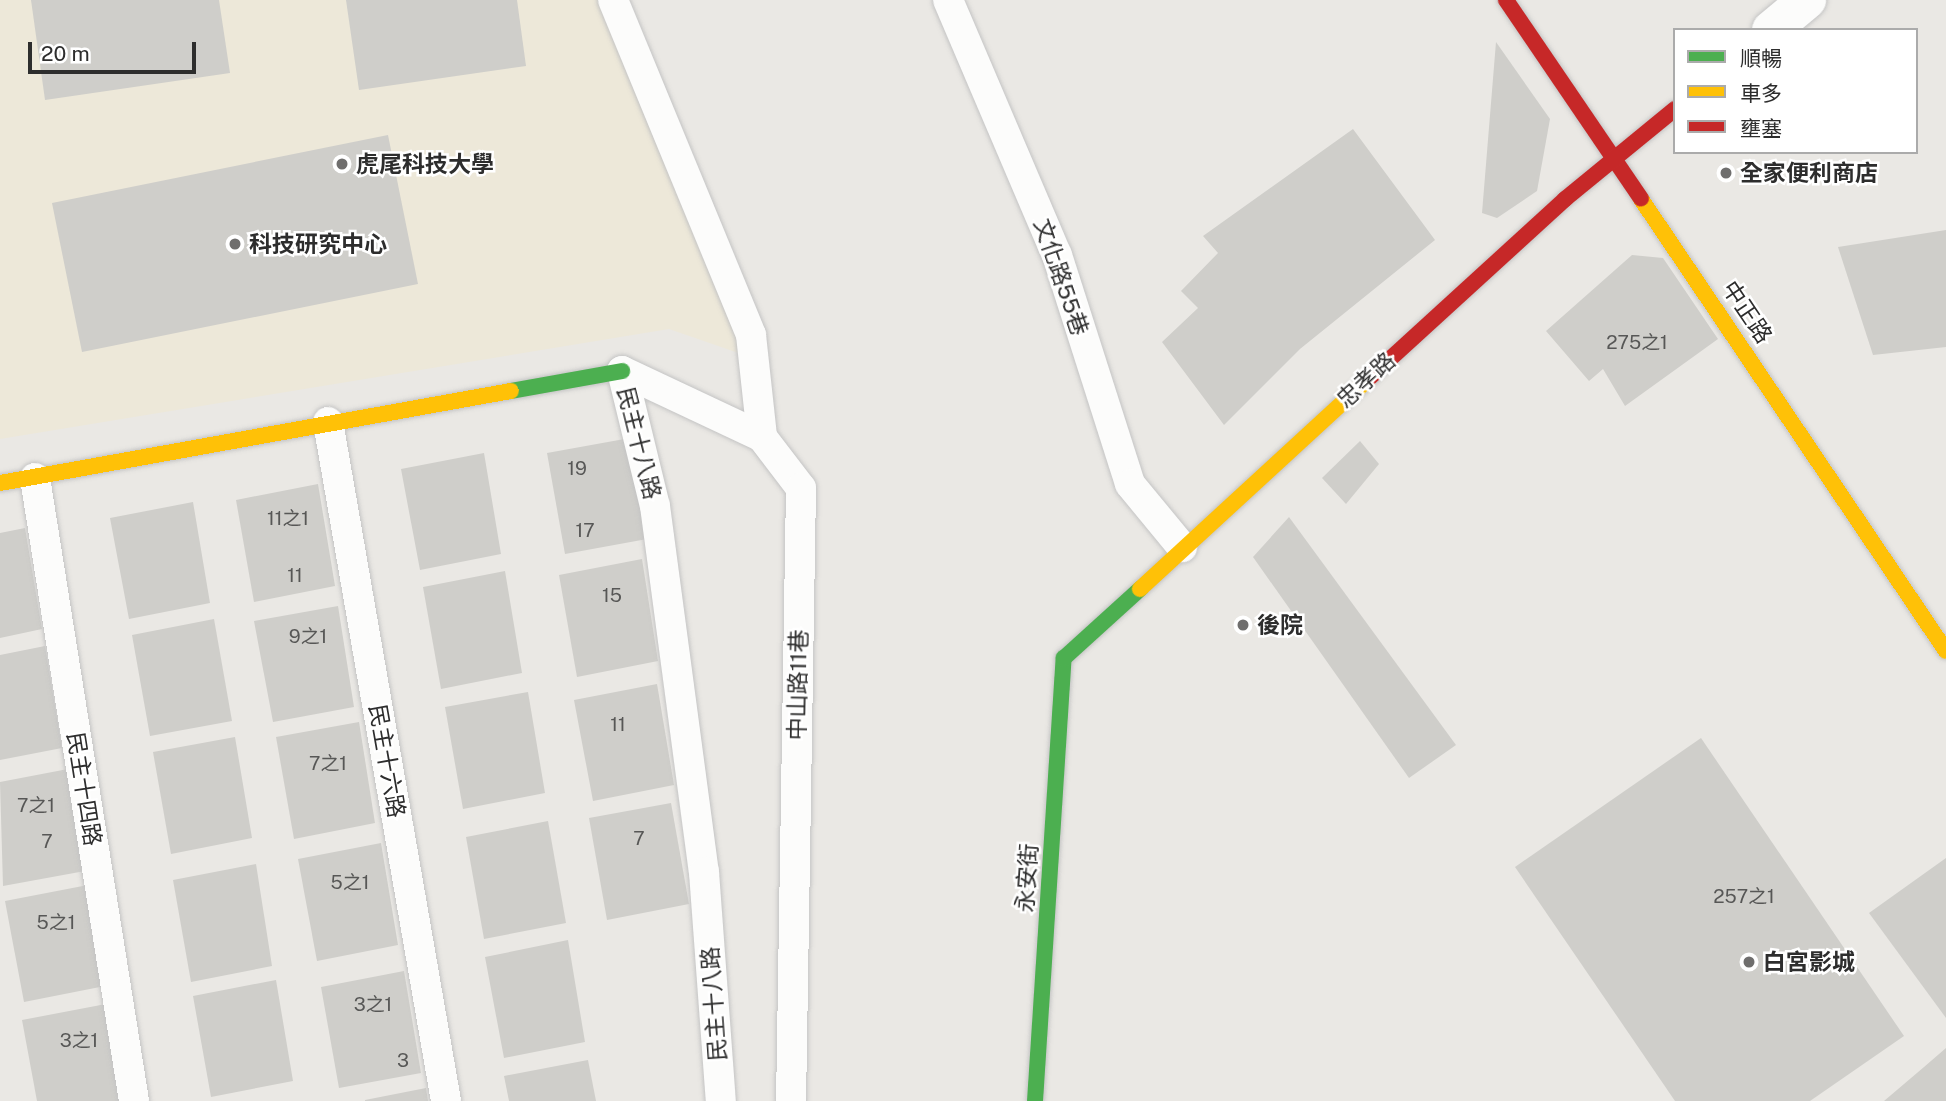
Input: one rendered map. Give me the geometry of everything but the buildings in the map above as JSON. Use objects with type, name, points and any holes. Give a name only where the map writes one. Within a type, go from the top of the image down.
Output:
[{"type":"street","name":"中正路","points":[[1506,0],[1616,157],[1946,651]]},
{"type":"street","points":[[1773,28],[1807,0]]},
{"type":"street","name":"忠孝路","points":[[1064,658],[1182,547],[1616,157],[1673,111]]},
{"type":"street","name":"民主十八路","points":[[0,483],[622,371]]},
{"type":"street","name":"永安街","points":[[1035,1101],[1064,658]]},
{"type":"lane","points":[[613,0],[751,335],[762,437]]},
{"type":"lane","name":"文化路55巷","points":[[948,0],[1057,255],[1130,484],[1182,547]]},
{"type":"lane","name":"中山路11巷","points":[[622,371],[762,437],[802,488],[791,1101]]},
{"type":"lane","name":"民主十八路","points":[[622,371],[655,506],[704,872],[721,1101]]},
{"type":"lane","name":"民主十六路","points":[[328,422],[446,1101]]},
{"type":"lane","name":"民主十四路","points":[[35,478],[134,1101]]},
{"type":"shaded area","name":"虎尾科技大學","points":[[0,0],[628,0],[750,357],[669,329],[0,439]]},
{"type":"traffic: fast","points":[[511,391],[622,371]]},
{"type":"traffic: fast","points":[[1035,1101],[1064,658],[1140,589]]},
{"type":"traffic: slow","points":[[1641,199],[1946,651]]},
{"type":"traffic: slow","points":[[1140,589],[1367,380]]},
{"type":"traffic: slow","points":[[0,483],[511,391]]},
{"type":"traffic: jam","points":[[1506,0],[1641,199]]},
{"type":"traffic: jam","points":[[1367,380],[1565,199],[1673,111]]},
{"type":"place","name":"虎尾科技大學","points":[[342,164]]},
{"type":"place","name":"全家便利商店","points":[[1726,173]]},
{"type":"place","name":"科技研究中心","points":[[235,244]]},
{"type":"place","name":"後院","points":[[1243,625]]},
{"type":"place","name":"白宮影城","points":[[1749,962]]}]
